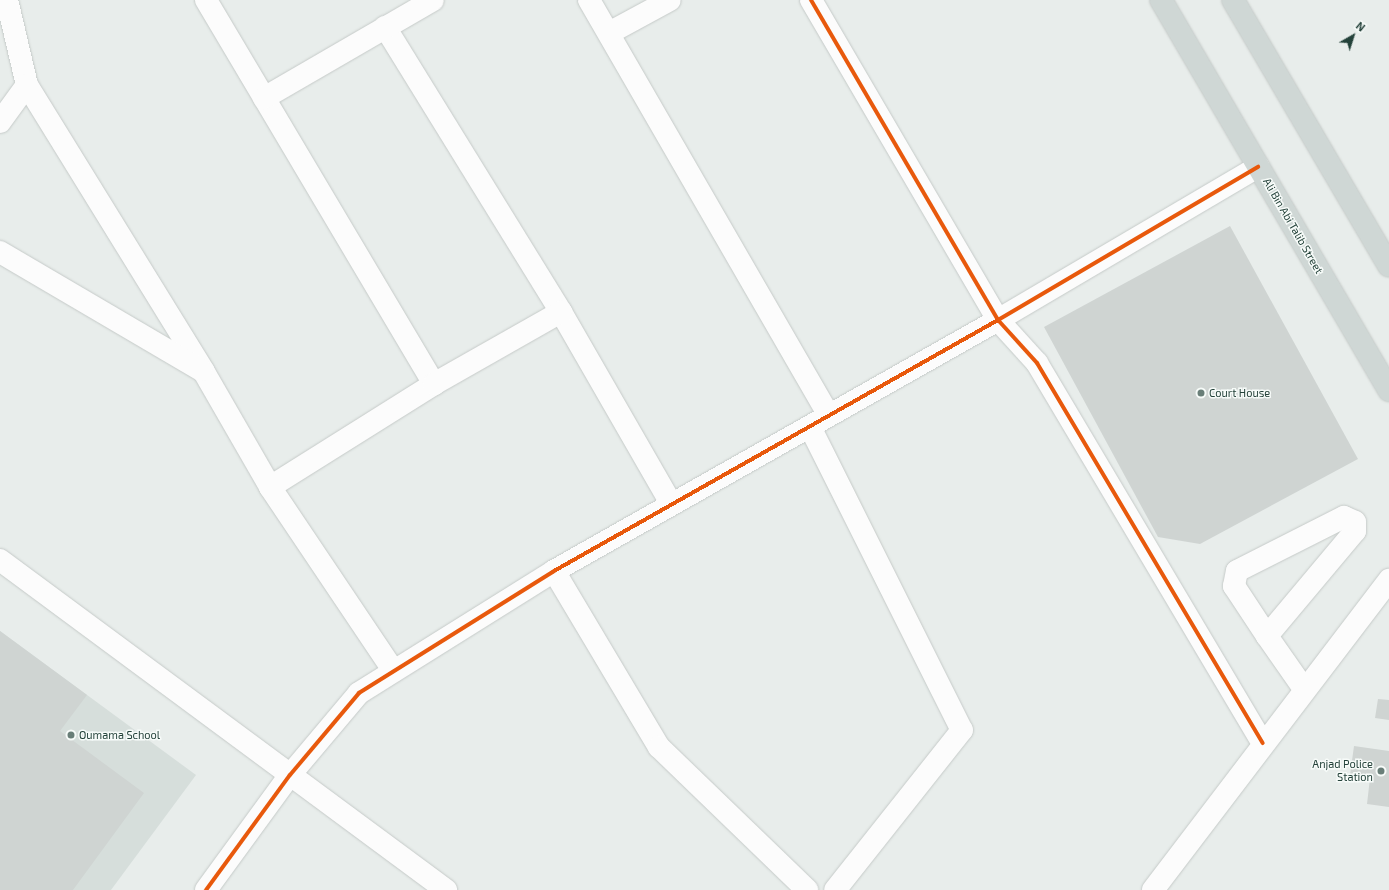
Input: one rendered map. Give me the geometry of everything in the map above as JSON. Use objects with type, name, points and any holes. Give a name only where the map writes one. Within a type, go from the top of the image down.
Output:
[{"type":"main road","name":"Ali Bin Abi Talib Street","points":[[1161,0],[1389,390]]},
{"type":"main road","points":[[1233,0],[1389,266]]},
{"type":"street","points":[[7,0],[27,85],[204,372],[270,487],[393,670]]},
{"type":"street","points":[[206,0],[434,384]]},
{"type":"street","points":[[264,98],[385,26],[433,0]]},
{"type":"street","points":[[589,0],[830,415]]},
{"type":"street","points":[[609,34],[670,0]]},
{"type":"street","points":[[811,0],[998,320],[1037,362],[1263,743]]},
{"type":"street","points":[[385,26],[561,312],[671,503]]},
{"type":"street","points":[[0,122],[27,85]]},
{"type":"street","points":[[206,890],[290,775],[359,693],[393,670],[554,571],[671,503],[810,427],[998,320],[1258,167]]},
{"type":"street","points":[[0,252],[204,372]]},
{"type":"street","points":[[270,487],[434,384],[561,312]]},
{"type":"street","points":[[810,427],[962,730],[835,890]]},
{"type":"street","points":[[1267,636],[1355,531],[1352,519],[1339,518],[1237,571],[1234,586],[1267,636],[1304,689]]},
{"type":"street","points":[[0,560],[446,890]]},
{"type":"street","points":[[554,571],[659,747],[807,890]]},
{"type":"street","points":[[1153,890],[1304,689],[1389,580]]},
{"type":"shaded area","name":"Oumama School","points":[[0,631],[196,775],[111,890],[0,890]]},
{"type":"building","name":"Court House","points":[[1230,226],[1358,459],[1200,544],[1158,537],[1044,327]]},
{"type":"building","name":"Oumama School","points":[[0,631],[87,695],[60,731],[144,793],[73,890],[0,890]]},
{"type":"building","points":[[1378,699],[1389,700],[1389,720],[1375,718]]},
{"type":"building","points":[[1354,746],[1389,751],[1389,807],[1367,804],[1370,778],[1350,775]]},
{"type":"cycle path","points":[[811,0],[998,320],[1037,363],[1263,743]]},
{"type":"cycle path","points":[[206,890],[290,775],[359,693],[554,571],[998,320],[1258,167]]},
{"type":"place","name":"Court House","points":[[1201,393]]},
{"type":"place","name":"Oumama School","points":[[71,735]]},
{"type":"place","name":"Anjad Police Station","points":[[1381,771]]}]
